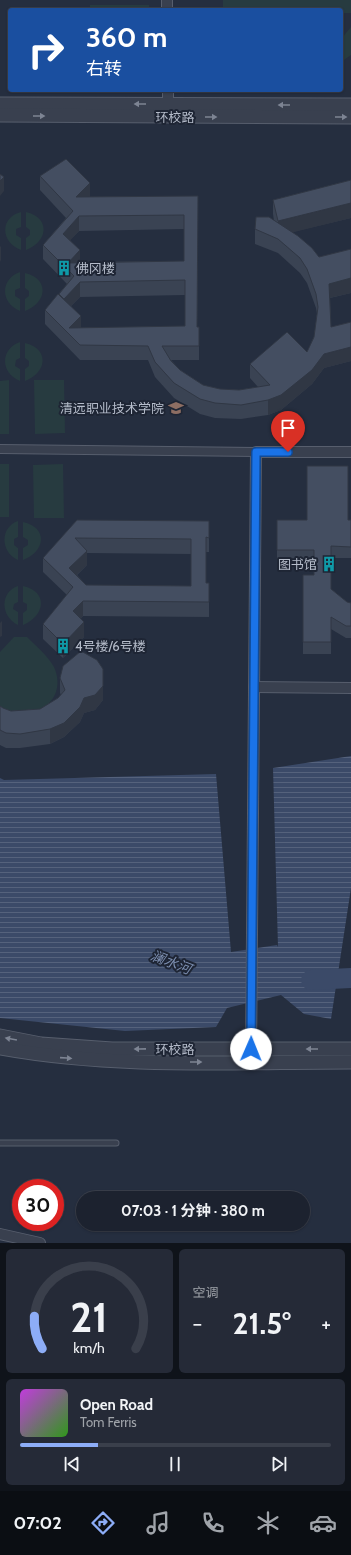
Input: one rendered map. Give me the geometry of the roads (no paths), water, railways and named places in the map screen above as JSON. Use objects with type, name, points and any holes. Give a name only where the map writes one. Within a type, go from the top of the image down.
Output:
[{"type":"street","points":[[168,92],[168,110]]},
{"type":"street","name":"环校路","points":[[0,104],[351,117]]},
{"type":"street","name":"环校路","points":[[0,116],[351,105]]},
{"type":"street","points":[[0,449],[351,452]]},
{"type":"street","points":[[251,1055],[256,452]]},
{"type":"street","points":[[254,688],[351,688]]},
{"type":"street","name":"环校路","points":[[0,1036],[47,1044],[112,1049],[251,1055],[351,1062]]},
{"type":"street","name":"环校路","points":[[0,1048],[57,1057],[101,1060],[251,1055],[351,1049]]},
{"type":"street","points":[[0,1234],[40,1243]]},
{"type":"lane","points":[[0,1142],[116,1143]]},
{"type":"water","points":[[351,756],[351,888],[331,1019],[304,1014],[281,995],[227,1008],[216,1027],[125,1031],[0,1018],[0,778],[4,780],[216,774],[231,952],[277,945],[278,947],[273,768]]},
{"type":"waterway","name":"澜水河","points":[[311,980],[351,978]]},
{"type":"place","name":"佛冈楼","points":[[64,268]]},
{"type":"place","name":"清远职业技术学院","points":[[176,408]]},
{"type":"place","name":"图书馆","points":[[329,564]]},
{"type":"place","name":"4号楼/6号楼","points":[[63,646]]}]
